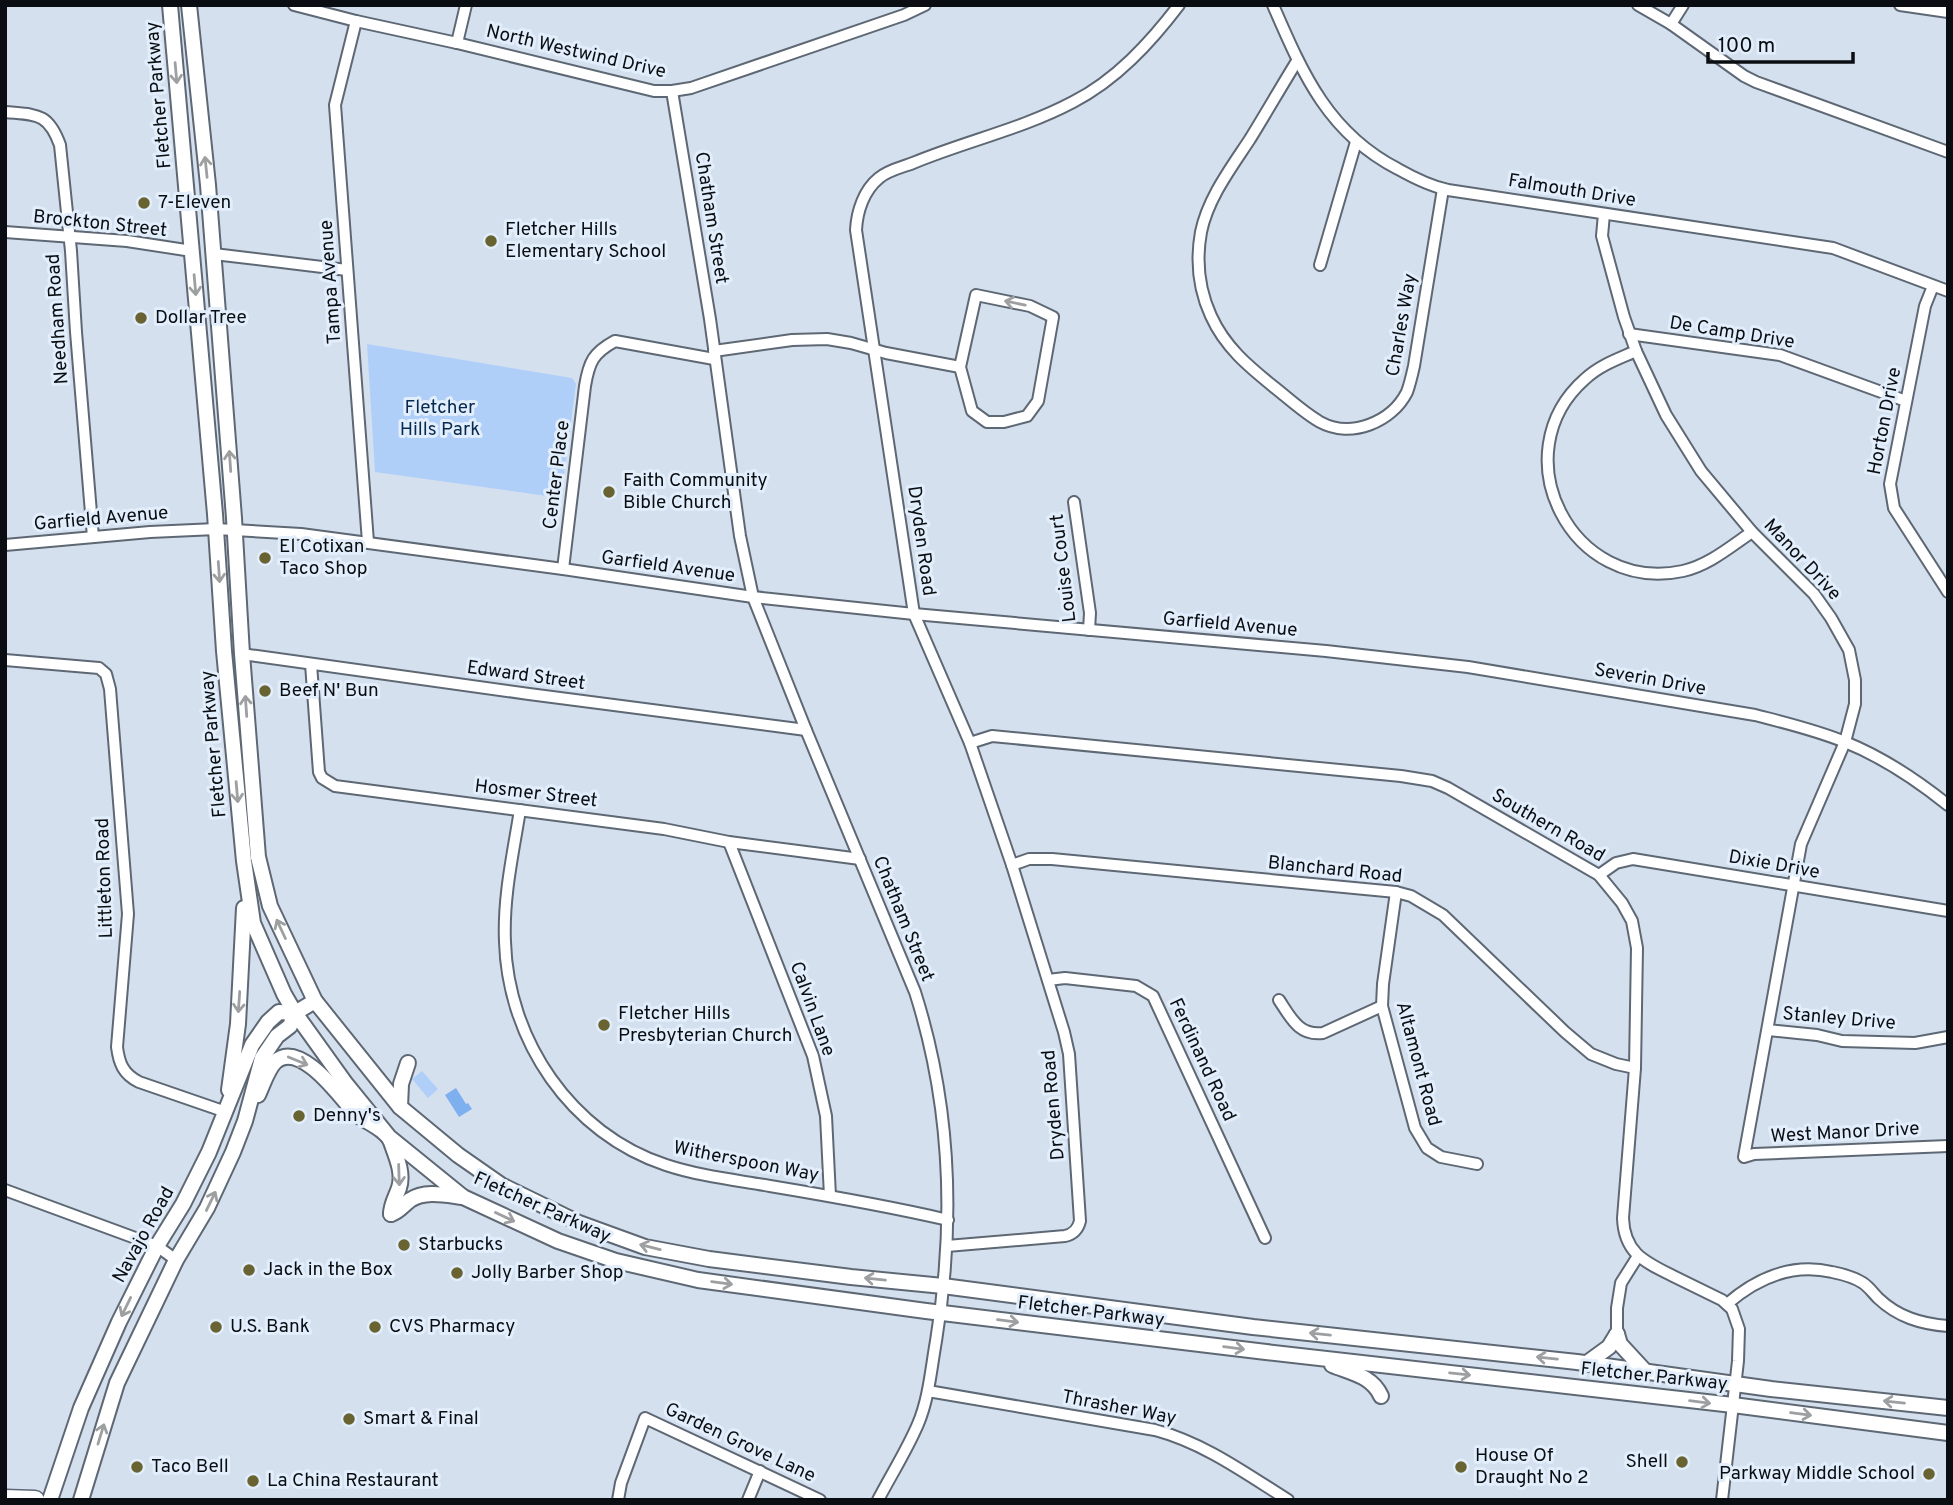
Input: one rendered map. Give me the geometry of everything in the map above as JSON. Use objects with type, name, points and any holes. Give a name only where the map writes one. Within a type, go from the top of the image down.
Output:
[{"type":"highway","points":[[5,1499],[35,1500]]},
{"type":"main road","name":"Fletcher Parkway","points":[[170,5],[244,861],[253,923],[284,994],[346,1084],[389,1137],[463,1197],[558,1241],[616,1261],[698,1280],[940,1313],[1733,1405],[1948,1433]]},
{"type":"main road","name":"Fletcher Parkway","points":[[189,5],[214,254],[258,857],[270,905],[315,1001],[400,1107],[458,1155],[501,1185],[579,1223],[645,1247],[709,1259],[943,1286],[1254,1327],[1587,1363],[1771,1389],[1948,1408]]},
{"type":"main road","points":[[189,217],[205,251],[214,254]]},
{"type":"main road","points":[[192,251],[206,261],[216,284]]},
{"type":"main road","points":[[222,615],[227,617],[230,647],[242,654]]},
{"type":"main road","points":[[226,1112],[241,985],[244,861]]},
{"type":"main road","name":"Navajo Road","points":[[50,1500],[81,1408],[119,1322],[209,1152],[252,1045],[268,1021],[279,1012],[295,1013],[315,1001]]},
{"type":"main road","name":"Navajo Road","points":[[81,1500],[117,1383],[176,1260],[207,1209],[233,1152],[245,1121],[262,1058],[277,1036],[290,1026],[295,1013]]},
{"type":"main road","points":[[245,1121],[272,1066],[278,1059],[291,1056],[323,1076],[357,1115],[389,1137],[401,1175],[391,1214],[398,1212],[420,1195],[463,1197]]},
{"type":"main road","points":[[400,1107],[401,1084],[408,1063]]},
{"type":"main road","points":[[1587,1363],[1609,1347],[1617,1334]]},
{"type":"main road","points":[[1617,1334],[1620,1344],[1644,1370]]},
{"type":"main road","points":[[1311,1357],[1363,1376],[1377,1387],[1381,1396]]},
{"type":"street","name":"North Westwind Drive","points":[[294,5],[654,91],[691,88],[902,10],[925,5]]},
{"type":"street","points":[[457,43],[466,5]]},
{"type":"street","name":"Dryden Road","points":[[947,1246],[1065,1236],[1073,1233],[1079,1224],[1069,1054],[1012,865],[970,743],[914,614],[856,230],[860,208],[874,182],[881,175],[941,151],[1024,124],[1084,96],[1139,53],[1179,5]]},
{"type":"street","name":"Falmouth Drive","points":[[1273,5],[1297,61],[1320,101],[1356,142],[1377,158],[1420,181],[1443,189],[1833,248],[1948,291]]},
{"type":"street","points":[[1638,5],[1671,24],[1755,82],[1948,152]]},
{"type":"street","points":[[1671,24],[1683,5]]},
{"type":"street","points":[[1900,5],[1948,12]]},
{"type":"street","name":"Tampa Avenue","points":[[356,21],[335,105],[368,542]]},
{"type":"street","name":"Charles Way","points":[[1297,61],[1213,197],[1202,229],[1199,264],[1208,310],[1227,344],[1244,363],[1320,421],[1344,428],[1371,424],[1396,408],[1407,392],[1414,366],[1443,189]]},
{"type":"street","name":"Chatham Street","points":[[672,91],[710,319],[740,536],[753,597],[915,992],[928,1036],[941,1104],[947,1246],[928,1391],[918,1424],[877,1500]]},
{"type":"street","name":"Needham Road","points":[[5,112],[41,117],[54,129],[60,145],[70,238],[93,537]]},
{"type":"street","points":[[1320,265],[1356,142]]},
{"type":"street","name":"Manor Drive","points":[[1604,214],[1602,236],[1629,334],[1665,415],[1701,471],[1752,532],[1814,594],[1849,650],[1855,680],[1855,704],[1845,742],[1801,844],[1744,1157]]},
{"type":"street","name":"Brockton Street","points":[[5,232],[127,241],[192,251]]},
{"type":"street","points":[[214,254],[347,270]]},
{"type":"street","name":"Horton Drive","points":[[1933,286],[1925,306],[1890,484],[1894,508],[1948,592]]},
{"type":"street","points":[[976,295],[1030,306],[1053,317],[1038,401],[1027,416],[1004,422],[987,422],[972,411],[960,367],[976,295]]},
{"type":"street","name":"De Camp Drive","points":[[1629,334],[1780,355],[1906,401]]},
{"type":"street","points":[[714,355],[816,338],[960,367]]},
{"type":"street","name":"Center Place","points":[[563,569],[585,386],[593,359],[603,348],[615,341],[714,355]]},
{"type":"street","points":[[1636,351],[1607,363],[1586,377],[1569,395],[1557,417],[1549,441],[1547,464],[1551,490],[1566,524],[1582,543],[1601,558],[1624,568],[1660,573],[1684,570],[1705,563],[1752,532]]},
{"type":"street","name":"Louise Court","points":[[1074,502],[1090,613],[1089,630]]},
{"type":"street","name":"Garfield Avenue","points":[[5,545],[216,529],[301,534],[753,597],[1326,651]]},
{"type":"street","name":"Severin Drive","points":[[1326,651],[1468,667],[1751,715],[1802,727],[1869,753],[1948,805]]},
{"type":"street","name":"Edward Street","points":[[242,654],[806,730]]},
{"type":"street","name":"Littleton Road","points":[[5,660],[99,668],[106,674],[110,689],[128,914],[118,1061],[131,1078],[139,1082],[226,1112]]},
{"type":"street","name":"Hosmer Street","points":[[311,664],[319,772],[322,778],[335,786],[664,829],[729,842],[860,859]]},
{"type":"street","name":"Southern Road","points":[[970,743],[992,736],[1432,781],[1600,875],[1628,912],[1636,939],[1635,1068],[1623,1218],[1625,1235],[1638,1256]]},
{"type":"street","name":"Witherspoon Way","points":[[520,810],[505,908],[507,974],[516,1009],[529,1042],[557,1088],[593,1124],[621,1144],[650,1159],[697,1173],[948,1220]]},
{"type":"street","name":"Calvin Lane","points":[[729,842],[813,1056],[826,1116],[830,1196]]},
{"type":"street","name":"Blanchard Road","points":[[1012,865],[1029,859],[1052,859],[1396,892],[1410,896],[1443,915],[1591,1054],[1635,1068]]},
{"type":"street","name":"Dixie Drive","points":[[1600,875],[1616,863],[1633,859],[1948,911]]},
{"type":"street","name":"Altamont Road","points":[[1396,892],[1382,984],[1382,1006],[1418,1136],[1427,1148],[1441,1157],[1478,1164]]},
{"type":"street","name":"Ferdinand Road","points":[[1048,980],[1065,978],[1136,986],[1153,996],[1265,1238]]},
{"type":"street","points":[[1279,1000],[1297,1026],[1313,1034],[1323,1033],[1382,1006]]},
{"type":"street","name":"Stanley Drive","points":[[1768,1030],[1817,1035],[1842,1041],[1915,1042],[1948,1037]]},
{"type":"street","name":"West Manor Drive","points":[[1744,1157],[1754,1154],[1948,1146]]},
{"type":"street","points":[[5,1190],[157,1246],[176,1260]]},
{"type":"street","points":[[1617,1334],[1621,1283],[1638,1256],[1727,1304],[1735,1315],[1739,1329],[1736,1383],[1722,1500]]},
{"type":"street","points":[[1727,1304],[1749,1287],[1771,1276],[1794,1270],[1817,1270],[1862,1282],[1888,1306],[1908,1318],[1929,1325],[1948,1326]]},
{"type":"street","name":"Thrasher Way","points":[[928,1391],[1175,1435],[1204,1448],[1288,1500]]},
{"type":"street","name":"Garden Grove Lane","points":[[618,1500],[621,1483],[645,1418],[820,1500]]},
{"type":"street","points":[[748,1500],[760,1471]]},
{"type":"green space","name":"Fletcher Hills Park","points":[[367,344],[572,378],[576,384],[561,498],[375,472]]},
{"type":"green space","points":[[422,1071],[438,1089],[428,1098],[412,1079]]},
{"type":"shaded area","points":[[456,1088],[472,1109],[459,1117],[445,1095]]},
{"type":"place","name":"7-Eleven","points":[[144,203]]},
{"type":"place","name":"Fletcher Hills Elementary School","points":[[491,241]]},
{"type":"place","name":"Dollar Tree","points":[[141,318]]},
{"type":"place","name":"Faith Community Bible Church","points":[[609,492]]},
{"type":"place","name":"El Cotixan Taco Shop","points":[[265,558]]},
{"type":"place","name":"Beef N' Bun","points":[[265,691]]},
{"type":"place","name":"Fletcher Hills Presbyterian Church","points":[[604,1025]]},
{"type":"place","name":"Denny's","points":[[299,1116]]},
{"type":"place","name":"Starbucks","points":[[404,1245]]},
{"type":"place","name":"Jack in the Box","points":[[249,1270]]},
{"type":"place","name":"Jolly Barber Shop","points":[[457,1273]]},
{"type":"place","name":"U.S. Bank","points":[[216,1327]]},
{"type":"place","name":"CVS Pharmacy","points":[[375,1327]]},
{"type":"place","name":"Smart & Final","points":[[349,1419]]},
{"type":"place","name":"Shell","points":[[1682,1462]]},
{"type":"place","name":"Taco Bell","points":[[137,1467]]},
{"type":"place","name":"House Of Draught No 2","points":[[1461,1467]]},
{"type":"place","name":"Parkway Middle School","points":[[1929,1474]]},
{"type":"place","name":"La China Restaurant","points":[[253,1481]]}]
